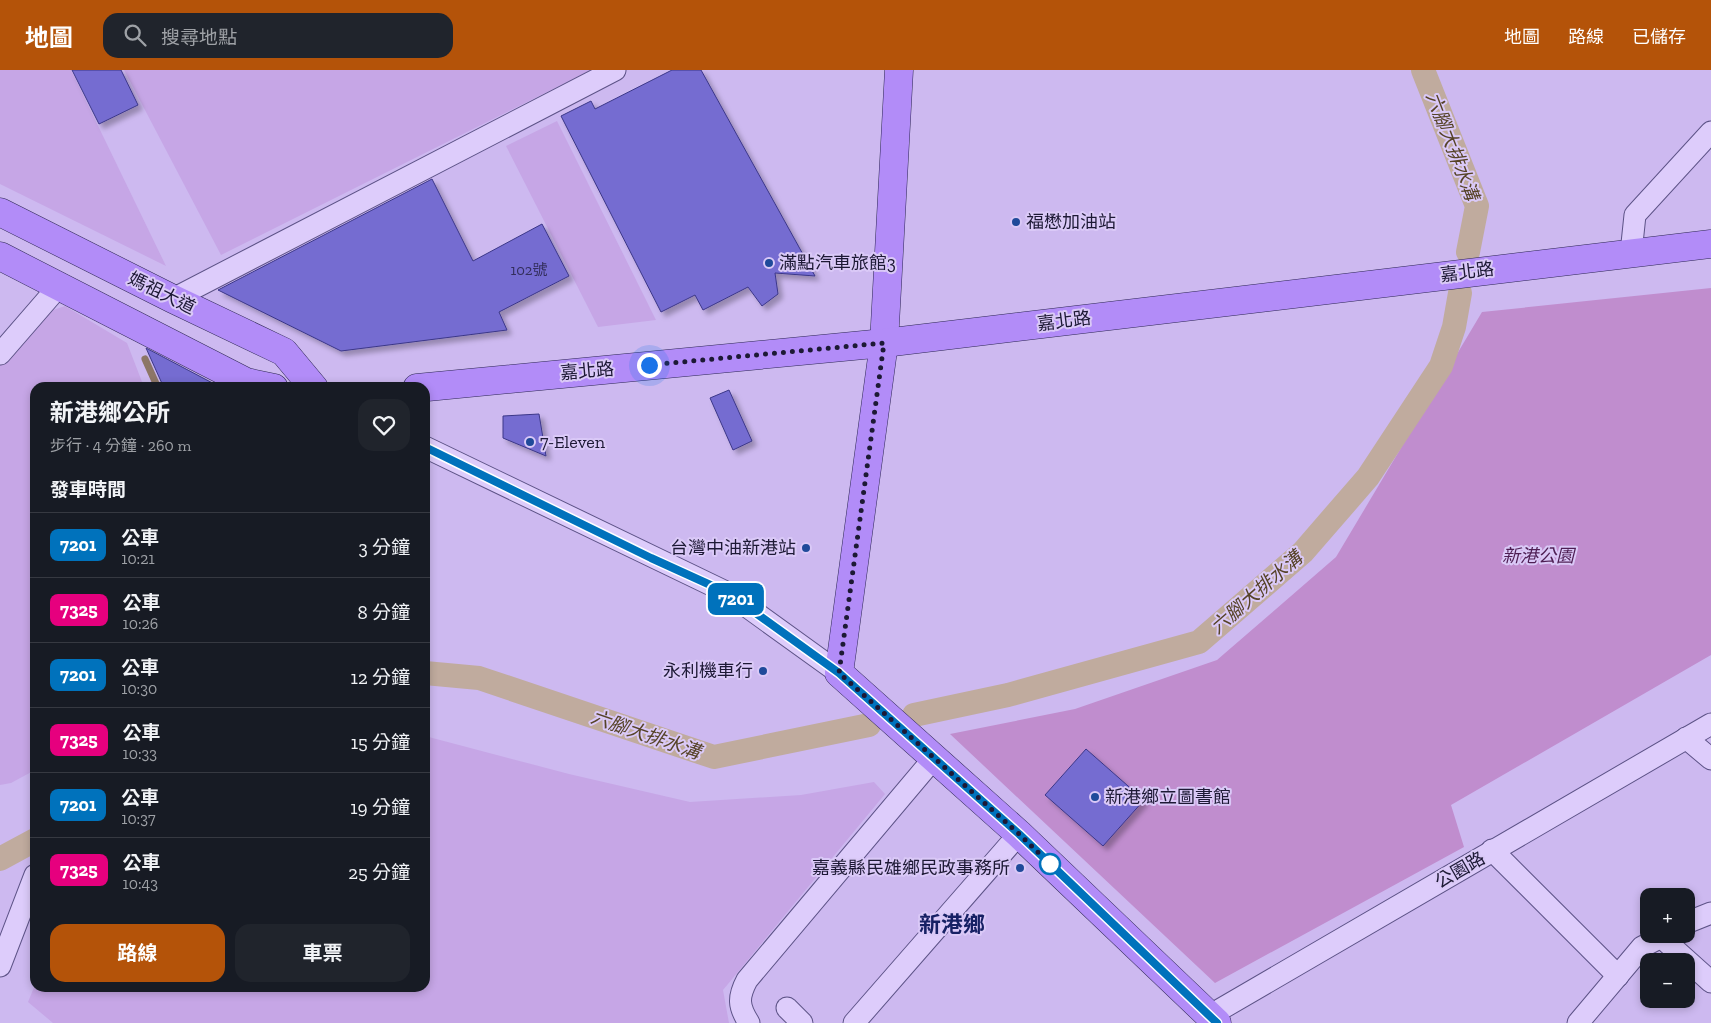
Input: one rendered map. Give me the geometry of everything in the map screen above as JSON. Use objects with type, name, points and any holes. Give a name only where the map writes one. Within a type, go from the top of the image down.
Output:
[{"type":"main road","points":[[899,70],[884,343],[839,673],[1019,834],[1213,1019]]},
{"type":"main road","name":"媽祖大道","points":[[0,212],[173,299],[284,352],[309,382]]},
{"type":"main road","name":"嘉北路","points":[[430,387],[884,343],[1711,244]]},
{"type":"main road","points":[[0,256],[246,382]]},
{"type":"street","points":[[173,299],[615,70]]},
{"type":"street","points":[[1631,253],[1635,215],[1711,132]]},
{"type":"street","points":[[0,354],[59,286]]},
{"type":"street","points":[[430,449],[651,558],[728,593],[839,673]]},
{"type":"street","name":"公園路","points":[[1213,1019],[1492,850],[1711,724]]},
{"type":"street","points":[[1686,738],[1711,759]]},
{"type":"street","points":[[750,1023],[743,1014],[740,1003],[741,992],[747,980],[934,758]]},
{"type":"street","points":[[854,1023],[1019,834]]},
{"type":"street","points":[[1492,850],[1618,976]]},
{"type":"street","points":[[0,966],[30,888]]},
{"type":"street","points":[[1695,919],[1711,913]]},
{"type":"street","points":[[1578,1023],[1642,948],[1650,943]]},
{"type":"street","points":[[1672,943],[1711,982]]},
{"type":"shaded area","points":[[0,70],[71,70],[166,266],[0,184]]},
{"type":"shaded area","points":[[124,70],[591,70],[221,255]]},
{"type":"shaded area","points":[[557,121],[656,320],[598,327],[506,146]]},
{"type":"shaded area","points":[[65,306],[127,343],[142,382],[30,382],[30,773],[11,783],[0,785],[0,364],[44,313]]},
{"type":"shaded area","points":[[430,737],[569,774],[690,802],[801,795],[874,782],[885,794],[723,990],[729,1023],[53,1023],[28,1002],[32,992],[430,992]]},
{"type":"green space","name":"新港公園","points":[[1711,288],[1711,655],[1451,805],[1464,847],[1215,983],[950,734],[1075,709],[1217,660],[1336,557],[1482,312]]},
{"type":"building","points":[[72,70],[121,70],[138,105],[99,124]]},
{"type":"building","points":[[672,70],[701,70],[815,276],[775,273],[778,294],[762,306],[748,287],[703,310],[695,295],[661,312],[561,116],[591,101],[595,109]]},
{"type":"building","points":[[432,179],[473,261],[542,224],[569,276],[499,312],[507,330],[341,351],[218,290]]},
{"type":"building","points":[[146,348],[211,382],[161,382]]},
{"type":"building","points":[[729,390],[752,441],[733,450],[710,398]]},
{"type":"building","points":[[539,414],[546,456],[503,438],[503,416]]},
{"type":"building","name":"新港鄉立圖書館","points":[[1086,749],[1144,800],[1103,846],[1045,795]]},
{"type":"waterway","name":"六腳大排水溝","points":[[1423,70],[1477,206],[1468,252]]},
{"type":"waterway","name":"六腳大排水溝","points":[[914,715],[1008,695],[1199,642],[1303,552],[1368,477],[1441,366],[1454,327],[1460,293]]},
{"type":"waterway","points":[[145,359],[155,382]]},
{"type":"waterway","name":"六腳大排水溝","points":[[430,673],[479,678],[714,757],[869,725]]},
{"type":"waterway","name":"六腳大排水溝","points":[[0,859],[30,843]]},
{"type":"bus line","name":"7201","points":[[430,449],[651,558],[728,593],[839,673],[1019,834],[1217,1023]]},
{"type":"place","name":"福懋加油站","points":[[1016,222]]},
{"type":"place","name":"滿點汽車旅館3","points":[[769,263]]},
{"type":"place","name":"7-Eleven","points":[[530,442]]},
{"type":"place","name":"台灣中油新港站","points":[[806,548]]},
{"type":"place","name":"永利機車行","points":[[763,671]]},
{"type":"place","name":"新港鄉立圖書館","points":[[1095,797]]},
{"type":"place","name":"嘉義縣民雄鄉民政事務所","points":[[1020,868]]},
{"type":"district","name":"新港鄉","points":[[952,924]]},
{"type":"route","points":[[649,365],[884,343],[839,673],[1050,864]]}]
